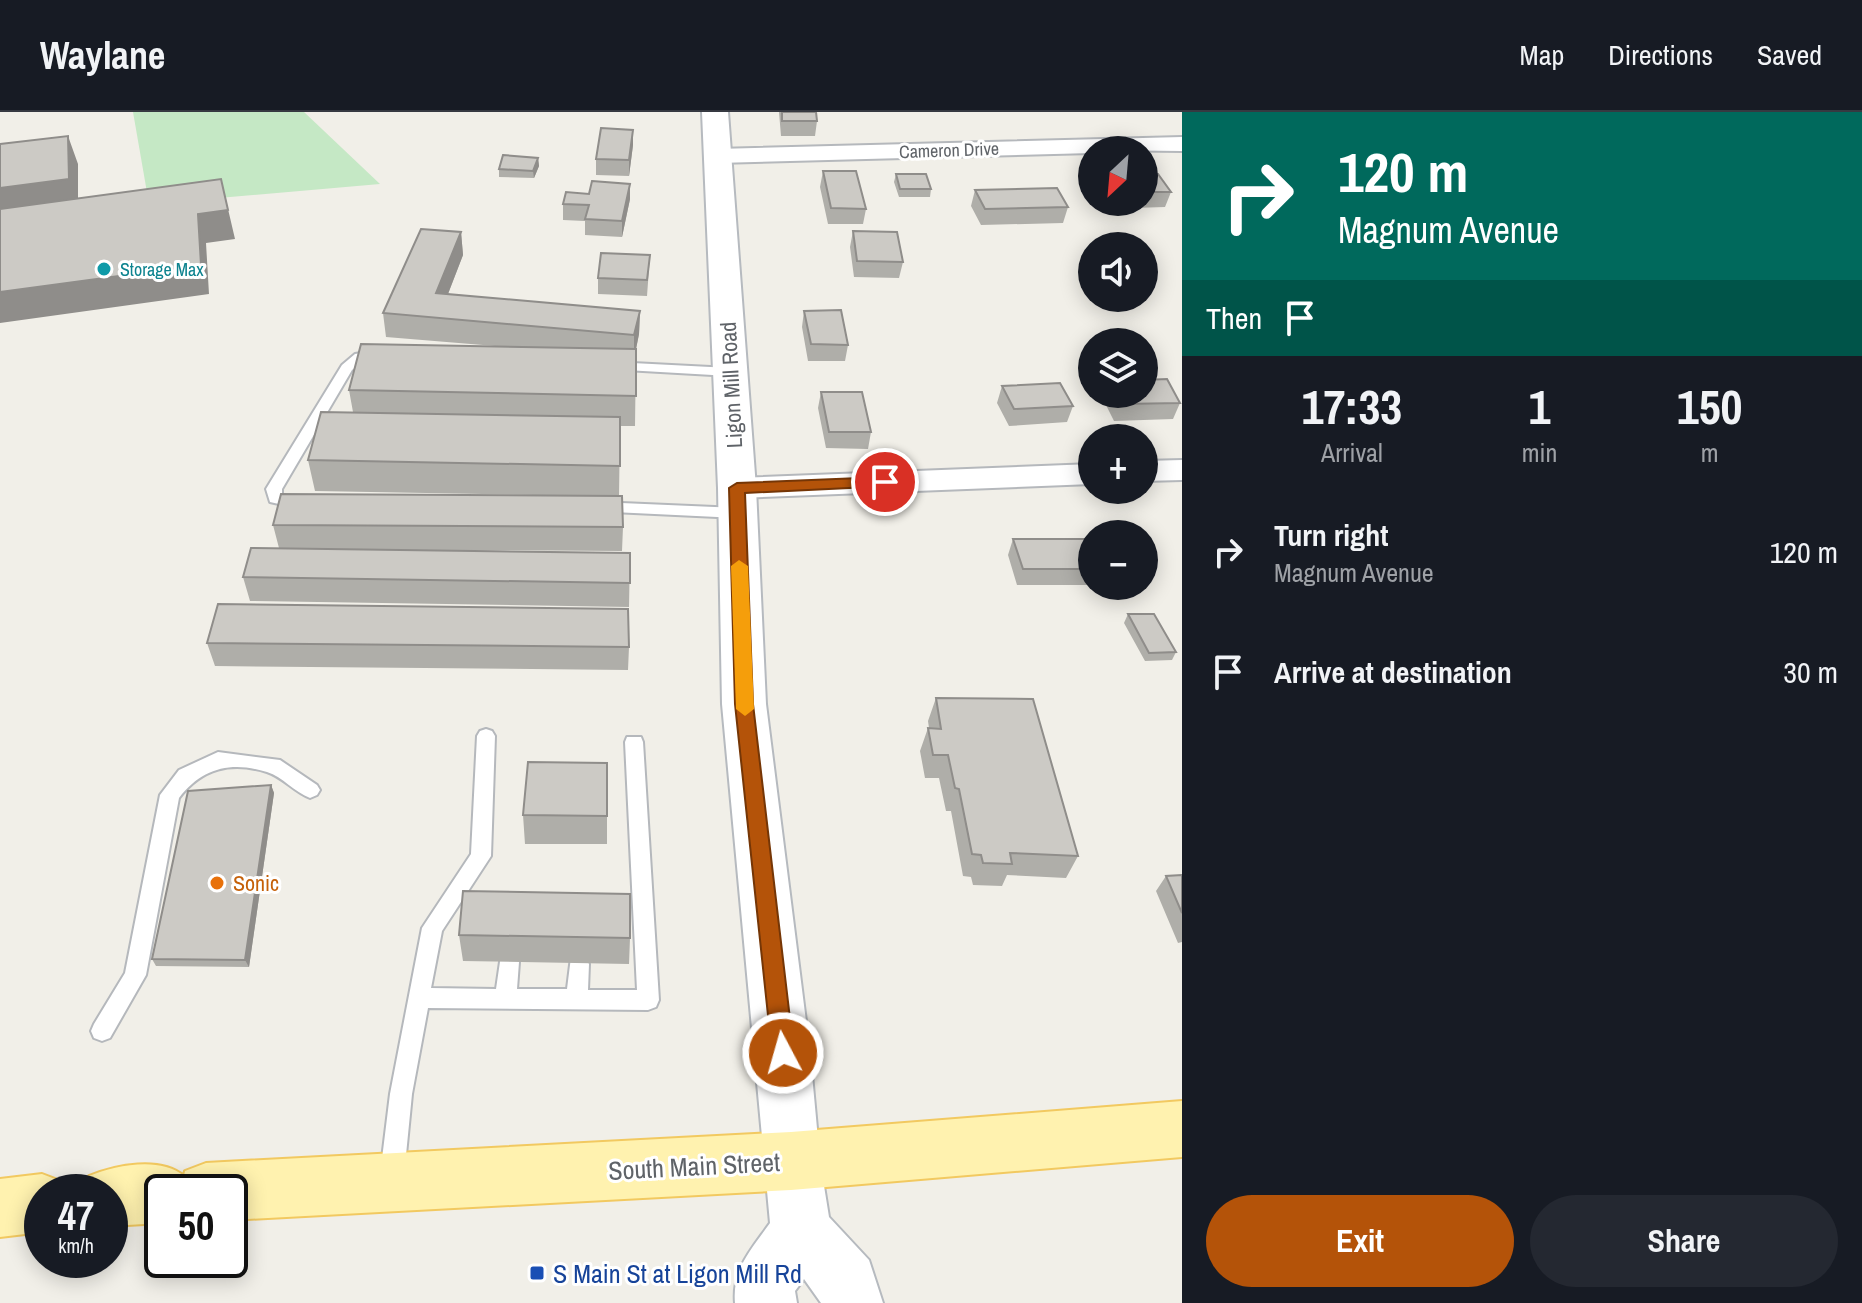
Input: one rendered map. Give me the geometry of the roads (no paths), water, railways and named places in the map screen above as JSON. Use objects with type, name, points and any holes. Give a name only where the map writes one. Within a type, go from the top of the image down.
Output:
[{"type":"main road","name":"Ligon Mill Road","points":[[715,112],[737,501],[744,704],[783,1053],[791,1161],[801,1231]]},
{"type":"main road","name":"South Main Street","points":[[248,1190],[791,1161],[1182,1129]]},
{"type":"main road","points":[[0,1208],[24,1205]]},
{"type":"main road","points":[[766,1303],[764,1284],[801,1231],[847,1282],[852,1303]]},
{"type":"street","name":"Cameron Drive","points":[[717,156],[1182,144]]},
{"type":"street","points":[[1158,471],[1182,470]]},
{"type":"street","points":[[737,501],[1078,475]]},
{"type":"lane","points":[[322,505],[289,503],[275,498],[274,489],[347,368],[360,357],[390,355]]},
{"type":"lane","points":[[590,365],[730,372]]},
{"type":"lane","points":[[587,507],[737,501]]},
{"type":"lane","points":[[391,1182],[401,1094],[432,928],[481,856],[486,736]]},
{"type":"lane","points":[[421,998],[648,1000],[634,896],[634,742]]},
{"type":"lane","points":[[102,1031],[135,975],[170,795],[186,775],[218,759],[273,765],[310,790]]},
{"type":"lane","points":[[455,893],[484,894]]},
{"type":"lane","points":[[506,998],[508,962]]},
{"type":"lane","points":[[577,998],[578,964]]},
{"type":"place","name":"Storage Max","points":[[104,269]]},
{"type":"place","name":"Sonic","points":[[217,883]]},
{"type":"place","name":"S Main St at Ligon Mill Rd","points":[[537,1273]]}]
